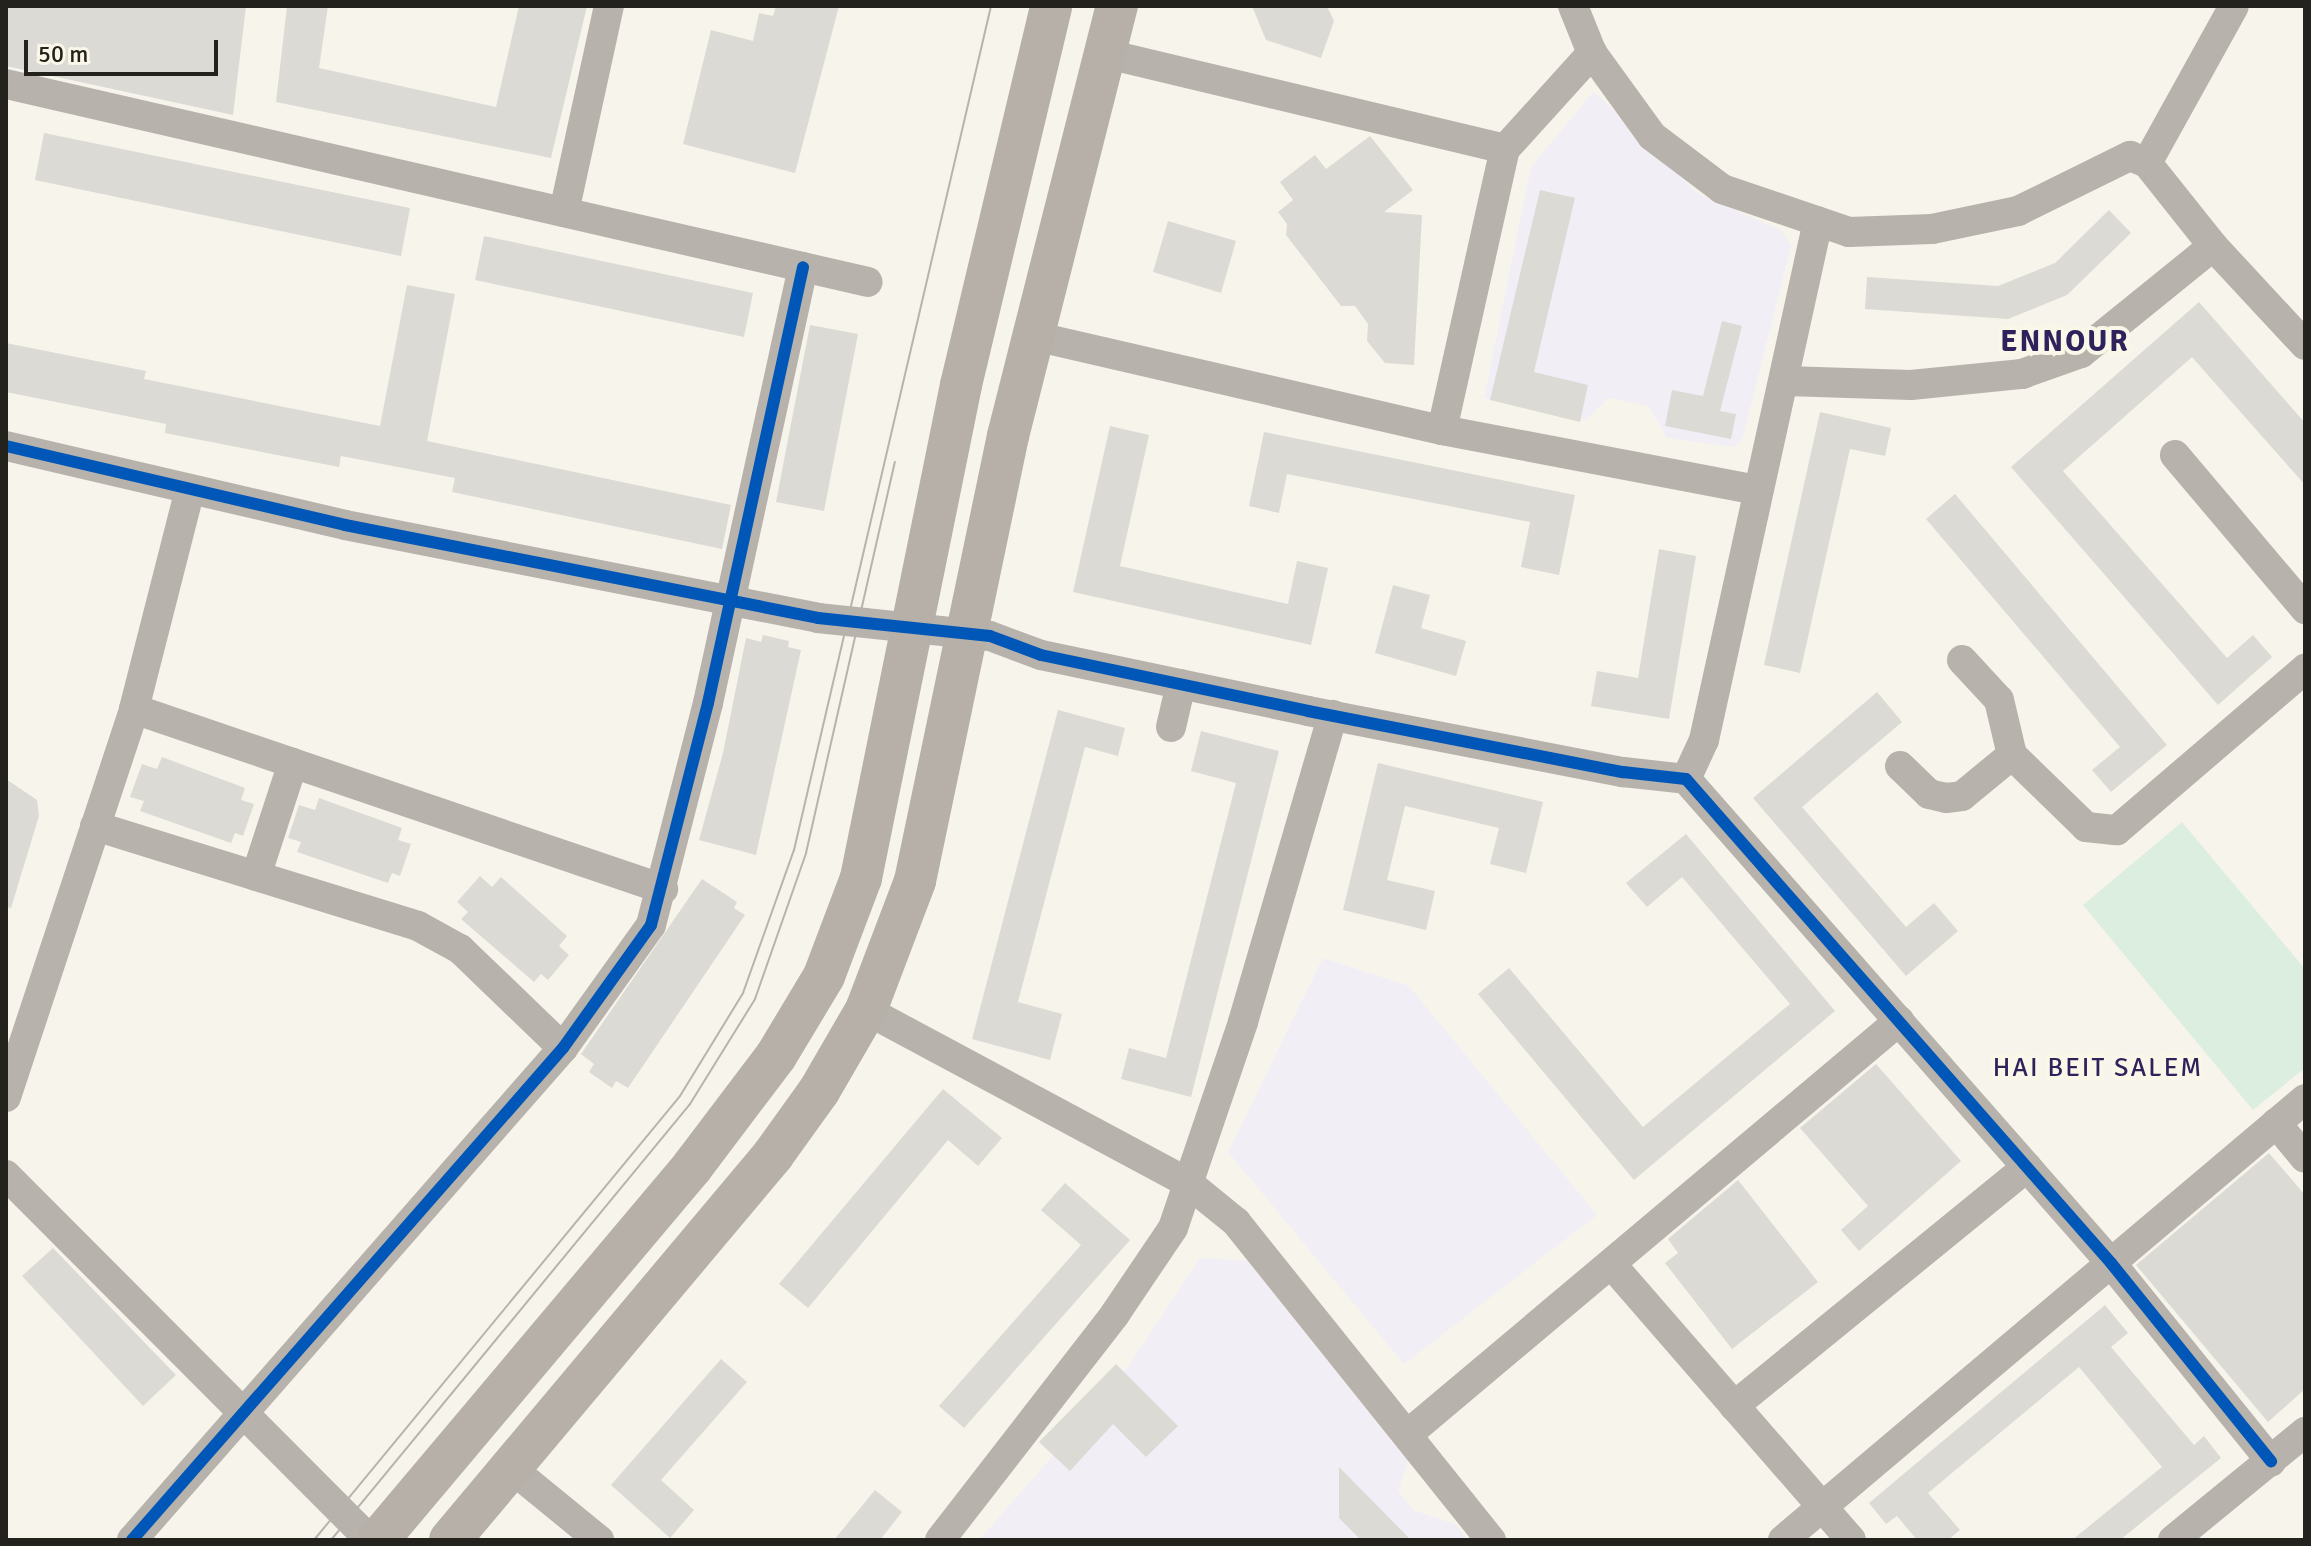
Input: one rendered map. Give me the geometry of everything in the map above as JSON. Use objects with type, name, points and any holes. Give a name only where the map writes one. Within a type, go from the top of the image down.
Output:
[{"type":"main road","points":[[378,1540],[692,1167],[799,1020],[824,976],[861,878],[910,624],[1051,6]]},
{"type":"main road","points":[[450,1540],[773,1155],[819,1091],[866,1010],[915,881],[1034,336],[1117,6]]},
{"type":"street","points":[[564,212],[609,6]]},
{"type":"street","points":[[1573,6],[1592,53],[1652,136],[1722,189],[1849,232],[1932,229],[2018,211],[2130,156],[2147,163],[2213,246],[2295,312],[2305,345]]},
{"type":"street","points":[[2147,163],[2234,6]]},
{"type":"street","points":[[1442,430],[1505,149],[1592,53]]},
{"type":"street","points":[[1107,54],[1505,149]]},
{"type":"street","points":[[6,84],[868,282]]},
{"type":"street","points":[[1686,779],[1704,740],[1758,490],[1786,381],[1818,221]]},
{"type":"street","points":[[1786,381],[1911,385],[2022,374],[2081,353],[2213,246]]},
{"type":"street","points":[[132,1540],[563,1048],[651,925],[663,889],[803,267]]},
{"type":"street","points":[[1034,336],[1442,430],[1758,490]]},
{"type":"street","points":[[6,446],[190,490],[729,600],[843,622],[910,624],[971,633],[1041,655],[1181,684],[1623,772],[1686,779],[2111,1263],[2271,1461]]},
{"type":"street","points":[[2175,455],[2305,609]]},
{"type":"street","points":[[6,1097],[134,709],[190,490]]},
{"type":"street","points":[[1962,660],[1999,700],[2012,755],[2086,827],[2117,830],[2305,669]]},
{"type":"street","points":[[1171,727],[1181,684]]},
{"type":"street","points":[[134,709],[663,889]]},
{"type":"street","points":[[940,1540],[1115,1314],[1173,1228],[1243,1022],[1333,715]]},
{"type":"street","points":[[1900,766],[1929,794],[1946,798],[1962,796],[2012,755]]},
{"type":"street","points":[[256,876],[293,763]]},
{"type":"street","points":[[95,826],[418,926],[460,949],[563,1048]]},
{"type":"street","points":[[866,1010],[1188,1183],[1236,1222],[1491,1540]]},
{"type":"street","points":[[1408,1434],[1899,1021]]},
{"type":"street","points":[[1783,1540],[2305,1099]]},
{"type":"street","points":[[2276,1123],[2305,1158]]},
{"type":"street","points":[[1734,1406],[2027,1167]]},
{"type":"street","points":[[6,1175],[370,1540]]},
{"type":"street","points":[[1612,1265],[1851,1540]]},
{"type":"street","points":[[2173,1540],[2305,1432]]},
{"type":"street","points":[[511,1468],[599,1540]]},
{"type":"shaded area","points":[[1594,91],[1697,193],[1782,231],[1791,246],[1742,440],[1734,447],[1667,438],[1649,406],[1609,398],[1586,420],[1484,398],[1531,167]]},
{"type":"shaded area","points":[[1323,958],[1409,986],[1597,1215],[1404,1364],[1228,1152]]},
{"type":"shaded area","points":[[1200,1258],[1248,1261],[1410,1455],[1398,1491],[1413,1510],[1457,1525],[1467,1540],[979,1540],[1120,1379]]},
{"type":"green space","points":[[2182,822],[2305,969],[2305,1068],[2253,1110],[2083,905]]},
{"type":"building","points":[[6,6],[246,6],[233,115],[6,66]]},
{"type":"building","points":[[287,6],[328,6],[319,68],[496,107],[519,6],[587,6],[551,158],[276,102]]},
{"type":"building","points":[[776,6],[839,6],[795,173],[683,144],[711,30],[753,41],[759,13],[773,16]]},
{"type":"building","points":[[1252,6],[1327,6],[1334,21],[1321,58],[1266,40]]},
{"type":"building","points":[[44,133],[410,208],[401,256],[35,180]]},
{"type":"building","points":[[1370,136],[1413,190],[1384,212],[1422,215],[1414,365],[1385,363],[1367,341],[1368,324],[1355,306],[1341,306],[1286,235],[1287,224],[1278,212],[1293,200],[1280,182],[1315,155],[1326,169]]},
{"type":"building","points":[[1540,190],[1575,198],[1534,372],[1588,385],[1580,422],[1490,400]]},
{"type":"building","points":[[2109,210],[2131,233],[2067,295],[2008,319],[1865,309],[1867,277],[1998,286],[2055,263]]},
{"type":"building","points":[[1168,221],[1236,241],[1221,293],[1153,272]]},
{"type":"building","points":[[484,236],[753,293],[744,337],[475,280]]},
{"type":"building","points":[[407,285],[455,294],[427,441],[731,505],[722,549],[452,492],[455,478],[341,456],[339,467],[165,433],[166,424],[6,392],[6,343],[146,371],[144,379],[380,426]]},
{"type":"building","points":[[2199,302],[2305,423],[2305,485],[2192,357],[2063,471],[2227,658],[2253,635],[2272,657],[2218,705],[2011,467]]},
{"type":"building","points":[[1722,321],[1742,326],[1720,411],[1736,414],[1731,439],[1665,426],[1672,390],[1703,396]]},
{"type":"building","points":[[810,325],[858,334],[824,511],[776,502]]},
{"type":"building","points":[[1820,412],[1891,428],[1885,456],[1850,449],[1800,673],[1764,665]]},
{"type":"building","points":[[1110,426],[1149,435],[1120,566],[1288,604],[1297,561],[1328,568],[1311,645],[1073,592]]},
{"type":"building","points":[[1264,432],[1575,495],[1559,575],[1521,567],[1530,522],[1287,474],[1279,513],[1249,506]]},
{"type":"building","points":[[1955,494],[2167,745],[2111,792],[2092,770],[2120,747],[1926,519]]},
{"type":"building","points":[[1659,549],[1696,556],[1669,719],[1591,706],[1597,671],[1638,678]]},
{"type":"building","points":[[1393,585],[1430,595],[1421,628],[1466,641],[1456,676],[1375,653]]},
{"type":"building","points":[[763,635],[789,641],[788,647],[801,650],[756,855],[699,840],[723,753],[746,638],[761,642]]},
{"type":"building","points":[[1877,692],[1902,722],[1802,807],[1906,927],[1934,903],[1958,931],[1906,976],[1753,798]]},
{"type":"building","points":[[1058,710],[1125,728],[1118,756],[1085,747],[1018,1002],[1062,1014],[1050,1060],[972,1039]]},
{"type":"building","points":[[1201,731],[1279,751],[1191,1097],[1121,1079],[1129,1048],[1166,1058],[1236,783],[1191,771]]},
{"type":"building","points":[[162,757],[245,788],[241,800],[254,804],[243,836],[235,833],[231,843],[140,811],[144,801],[130,797],[142,764],[157,769]]},
{"type":"building","points":[[1378,763],[1543,802],[1526,873],[1490,864],[1499,828],[1405,806],[1387,880],[1435,891],[1426,930],[1343,910]]},
{"type":"building","points":[[6,779],[37,800],[39,816],[11,908],[6,907]]},
{"type":"building","points":[[319,798],[402,828],[398,840],[411,844],[400,876],[392,873],[388,883],[297,852],[301,842],[288,838],[299,805],[315,810]]},
{"type":"building","points":[[1686,834],[1835,1011],[1634,1180],[1478,994],[1509,968],[1643,1127],[1790,1004],[1682,877],[1647,907],[1626,883]]},
{"type":"building","points":[[480,876],[492,887],[501,877],[567,936],[559,946],[569,955],[548,980],[541,974],[534,982],[461,919],[468,912],[457,902]]},
{"type":"building","points":[[702,879],[737,902],[734,908],[745,915],[628,1088],[616,1081],[612,1088],[589,1072],[594,1064],[581,1054]]},
{"type":"building","points":[[1876,1064],[1961,1161],[1859,1251],[1841,1230],[1868,1206],[1800,1128]]},
{"type":"building","points":[[943,1089],[1002,1138],[978,1166],[948,1140],[808,1308],[779,1284]]},
{"type":"building","points":[[2269,1153],[2305,1195],[2305,1389],[2268,1422],[2136,1265]]},
{"type":"building","points":[[1738,1180],[1818,1282],[1732,1349],[1665,1263],[1678,1253],[1668,1239]]},
{"type":"building","points":[[1065,1183],[1130,1240],[964,1428],[939,1406],[1081,1245],[1041,1210]]},
{"type":"building","points":[[53,1248],[176,1375],[143,1406],[22,1276]]},
{"type":"building","points":[[2105,1305],[2128,1333],[2111,1347],[2194,1445],[2204,1436],[2221,1458],[2120,1540],[2072,1540],[2162,1467],[2079,1367],[1928,1493],[1960,1530],[1948,1540],[1917,1540],[1897,1516],[1886,1524],[1869,1503]]},
{"type":"building","points":[[721,1359],[747,1382],[661,1480],[694,1510],[670,1538],[611,1485]]},
{"type":"building","points":[[1116,1364],[1178,1426],[1146,1457],[1113,1424],[1070,1471],[1039,1442]]},
{"type":"building","points":[[1339,1467],[1411,1540],[1361,1540],[1339,1518]]},
{"type":"building","points":[[875,1490],[902,1512],[880,1540],[834,1540]]},
{"type":"tram line","points":[[314,1540],[680,1096],[743,993],[794,850],[991,6]]},
{"type":"tram line","points":[[331,1540],[690,1104],[755,999],[806,853],[895,462]]},
{"type":"cycle path","points":[[132,1540],[563,1048],[651,925],[708,703],[803,267]]},
{"type":"cycle path","points":[[6,446],[345,525],[818,618],[990,636],[1041,655],[1308,711],[1623,772],[1686,779],[2111,1263],[2271,1461]]},
{"type":"district","name":"ENNOUR","points":[[2065,342]]},
{"type":"district","name":"HAI BEIT SALEM","points":[[2098,1069]]}]
